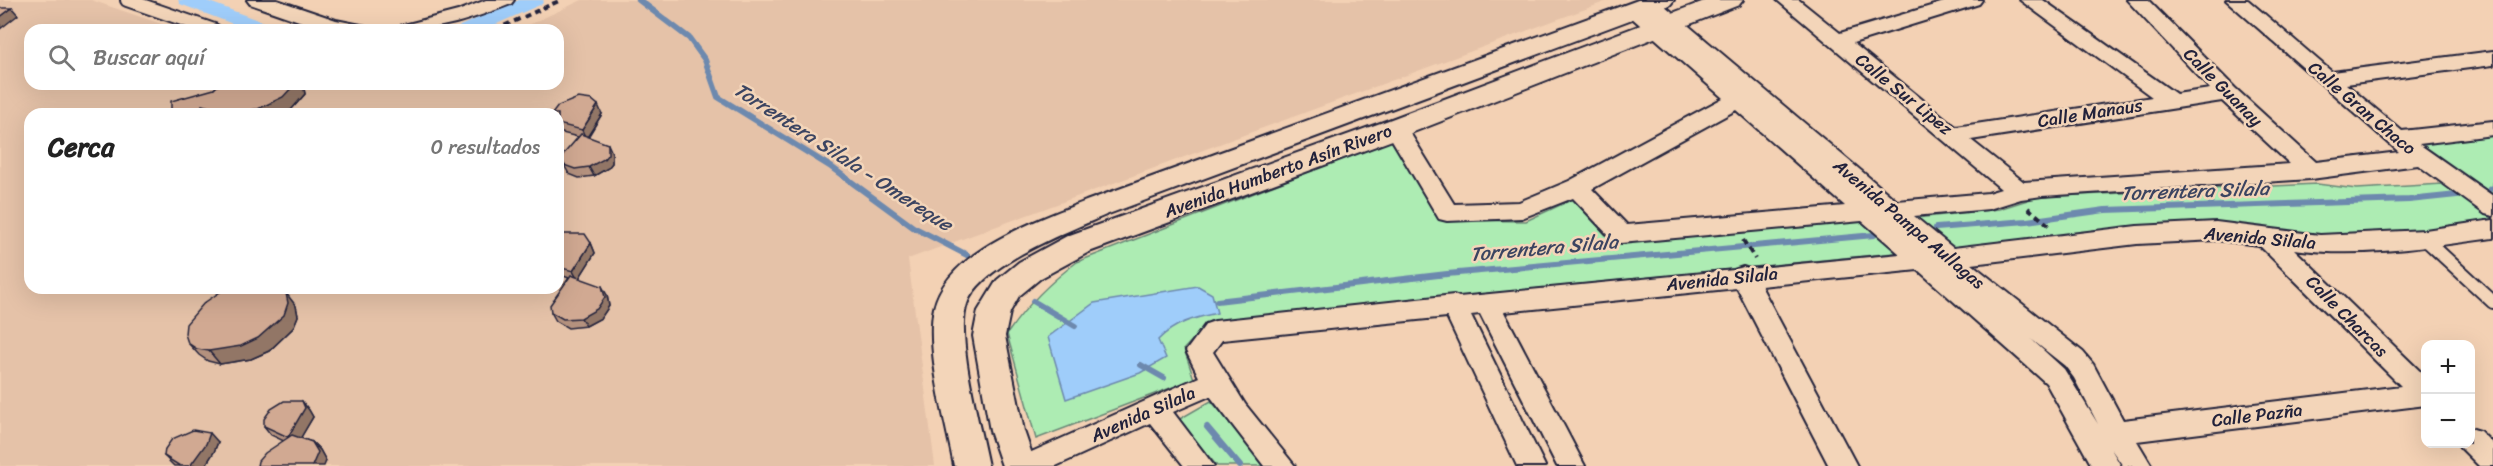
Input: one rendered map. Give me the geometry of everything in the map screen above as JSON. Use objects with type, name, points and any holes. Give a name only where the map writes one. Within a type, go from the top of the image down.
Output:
[{"type":"street","points":[[257,0],[327,24]]},
{"type":"street","points":[[430,24],[465,15],[504,0]]},
{"type":"street","name":"Avenida Humberto Asín Rivero","points":[[1019,466],[1007,432],[989,336],[994,311],[1008,288],[1030,270],[1078,244],[1105,219],[1654,13],[1730,0]]},
{"type":"street","name":"Calle Sur Lipez","points":[[1787,0],[1954,135],[2019,191]]},
{"type":"street","points":[[1838,41],[1972,0]]},
{"type":"street","points":[[2030,0],[2170,100]]},
{"type":"street","name":"Calle Guanay","points":[[2137,0],[2227,93],[2311,171]]},
{"type":"street","name":"Calle Gran Chaco","points":[[2236,0],[2397,139],[2493,208]]},
{"type":"street","name":"Avenida Humberto Asín Rivero","points":[[971,466],[949,338],[950,306],[962,285],[987,261],[1042,231],[1105,219],[1396,128],[1654,13]]},
{"type":"street","name":"Avenida Pampa Aullagas","points":[[1654,13],[1738,99],[1865,212],[1936,259],[2074,359],[2084,371],[2115,432],[2138,466]]},
{"type":"street","name":"Avenida Pampa Aullagas","points":[[1654,13],[1892,211],[1936,259],[2055,376],[2088,436],[2108,466]]},
{"type":"street","points":[[2328,79],[2493,58]]},
{"type":"street","name":"Calle Manaus","points":[[1954,135],[2227,93]]},
{"type":"street","points":[[1396,128],[1447,213],[1522,210],[1577,187],[1738,99]]},
{"type":"street","points":[[2397,139],[2493,128]]},
{"type":"street","points":[[1577,187],[1621,234],[1989,201],[2019,191],[2311,171],[2420,157]]},
{"type":"street","name":"Avenida Silala","points":[[1028,466],[1214,382],[1199,351],[1215,331],[1487,303],[1748,266],[1936,259],[2137,235],[2216,231],[2320,244],[2425,239],[2493,228]]},
{"type":"street","name":"Calle Charcas","points":[[2268,239],[2421,389]]},
{"type":"street","points":[[1748,266],[1843,466]]},
{"type":"street","points":[[1487,303],[1571,466]]},
{"type":"street","points":[[1454,305],[1531,466]]},
{"type":"street","points":[[1214,382],[1242,423],[1281,466]]},
{"type":"street","name":"Calle Pazña","points":[[2088,436],[2421,395]]},
{"type":"street","points":[[1154,408],[1200,466]]},
{"type":"street","points":[[2475,444],[2493,462]]},
{"type":"lane","points":[[128,0],[197,24]]},
{"type":"lane","points":[[2425,239],[2493,302]]},
{"type":"path","points":[[508,24],[561,0]]},
{"type":"path","points":[[2035,214],[2047,224]]},
{"type":"path","points":[[1743,240],[1748,266]]},
{"type":"shaded area","points":[[0,0],[91,0],[161,24],[24,24],[24,90],[564,90],[564,24],[531,24],[582,0],[1610,0],[908,259],[935,466],[0,466]]},
{"type":"green space","points":[[2493,136],[2493,197],[2417,144]]},
{"type":"green space","points":[[1391,140],[1442,220],[1526,221],[1573,199],[1613,243],[1866,221],[1904,252],[1210,321],[1184,349],[1194,379],[1036,439],[1007,334],[1030,304],[1057,278],[1077,262]]},
{"type":"green space","points":[[2317,184],[2357,189],[2443,184],[2493,217],[2493,221],[2419,232],[2315,237],[2215,226],[1956,252],[1916,218],[1999,209],[2037,197]]},
{"type":"green space","points":[[1211,401],[1269,466],[1217,466],[1178,420]]},
{"type":"water","points":[[1198,286],[1212,294],[1217,313],[1185,322],[1164,334],[1158,340],[1166,358],[1140,373],[1066,399],[1048,337],[1094,303]]},
{"type":"building","points":[[0,8],[12,8],[0,17]]},
{"type":"building","points":[[210,90],[289,90],[283,97],[260,108],[214,108],[202,105],[202,108],[171,108],[171,101]]},
{"type":"building","points":[[578,98],[592,100],[598,105],[582,130],[564,126],[564,108],[556,108]]},
{"type":"building","points":[[581,134],[608,144],[608,154],[604,159],[589,167],[575,169],[564,165],[564,154]]},
{"type":"building","points":[[564,234],[585,234],[591,243],[573,271],[564,269]]},
{"type":"building","points":[[571,275],[602,286],[605,297],[597,309],[581,318],[563,319],[551,312],[550,305],[558,294],[564,294],[564,285]]},
{"type":"building","points":[[217,294],[286,294],[288,303],[284,315],[258,338],[241,346],[209,351],[197,349],[188,343],[185,334],[186,324],[204,303]]},
{"type":"building","points":[[284,401],[302,401],[305,408],[288,437],[264,426],[264,419],[271,409]]},
{"type":"building","points":[[193,430],[210,433],[206,444],[190,466],[180,466],[164,456],[165,449],[172,439]]},
{"type":"building","points":[[292,435],[312,442],[318,452],[312,466],[257,466],[265,453]]},
{"type":"waterway","points":[[187,0],[251,24]]},
{"type":"waterway","points":[[481,24],[535,0]]},
{"type":"waterway","name":"Torrentera Silala - Omereque","points":[[639,0],[689,38],[705,60],[718,97],[831,167],[913,227],[967,255]]},
{"type":"waterway","name":"Torrentera Silala","points":[[1936,228],[2027,221],[2105,210],[2409,200],[2457,195]]},
{"type":"waterway","name":"Torrentera Silala","points":[[1217,301],[1447,274],[1874,235]]},
{"type":"waterway","name":"Torrentera Silala - Omereque","points":[[1033,301],[1075,326]]},
{"type":"waterway","points":[[1141,365],[1164,378]]},
{"type":"waterway","points":[[1207,427],[1240,466]]}]
